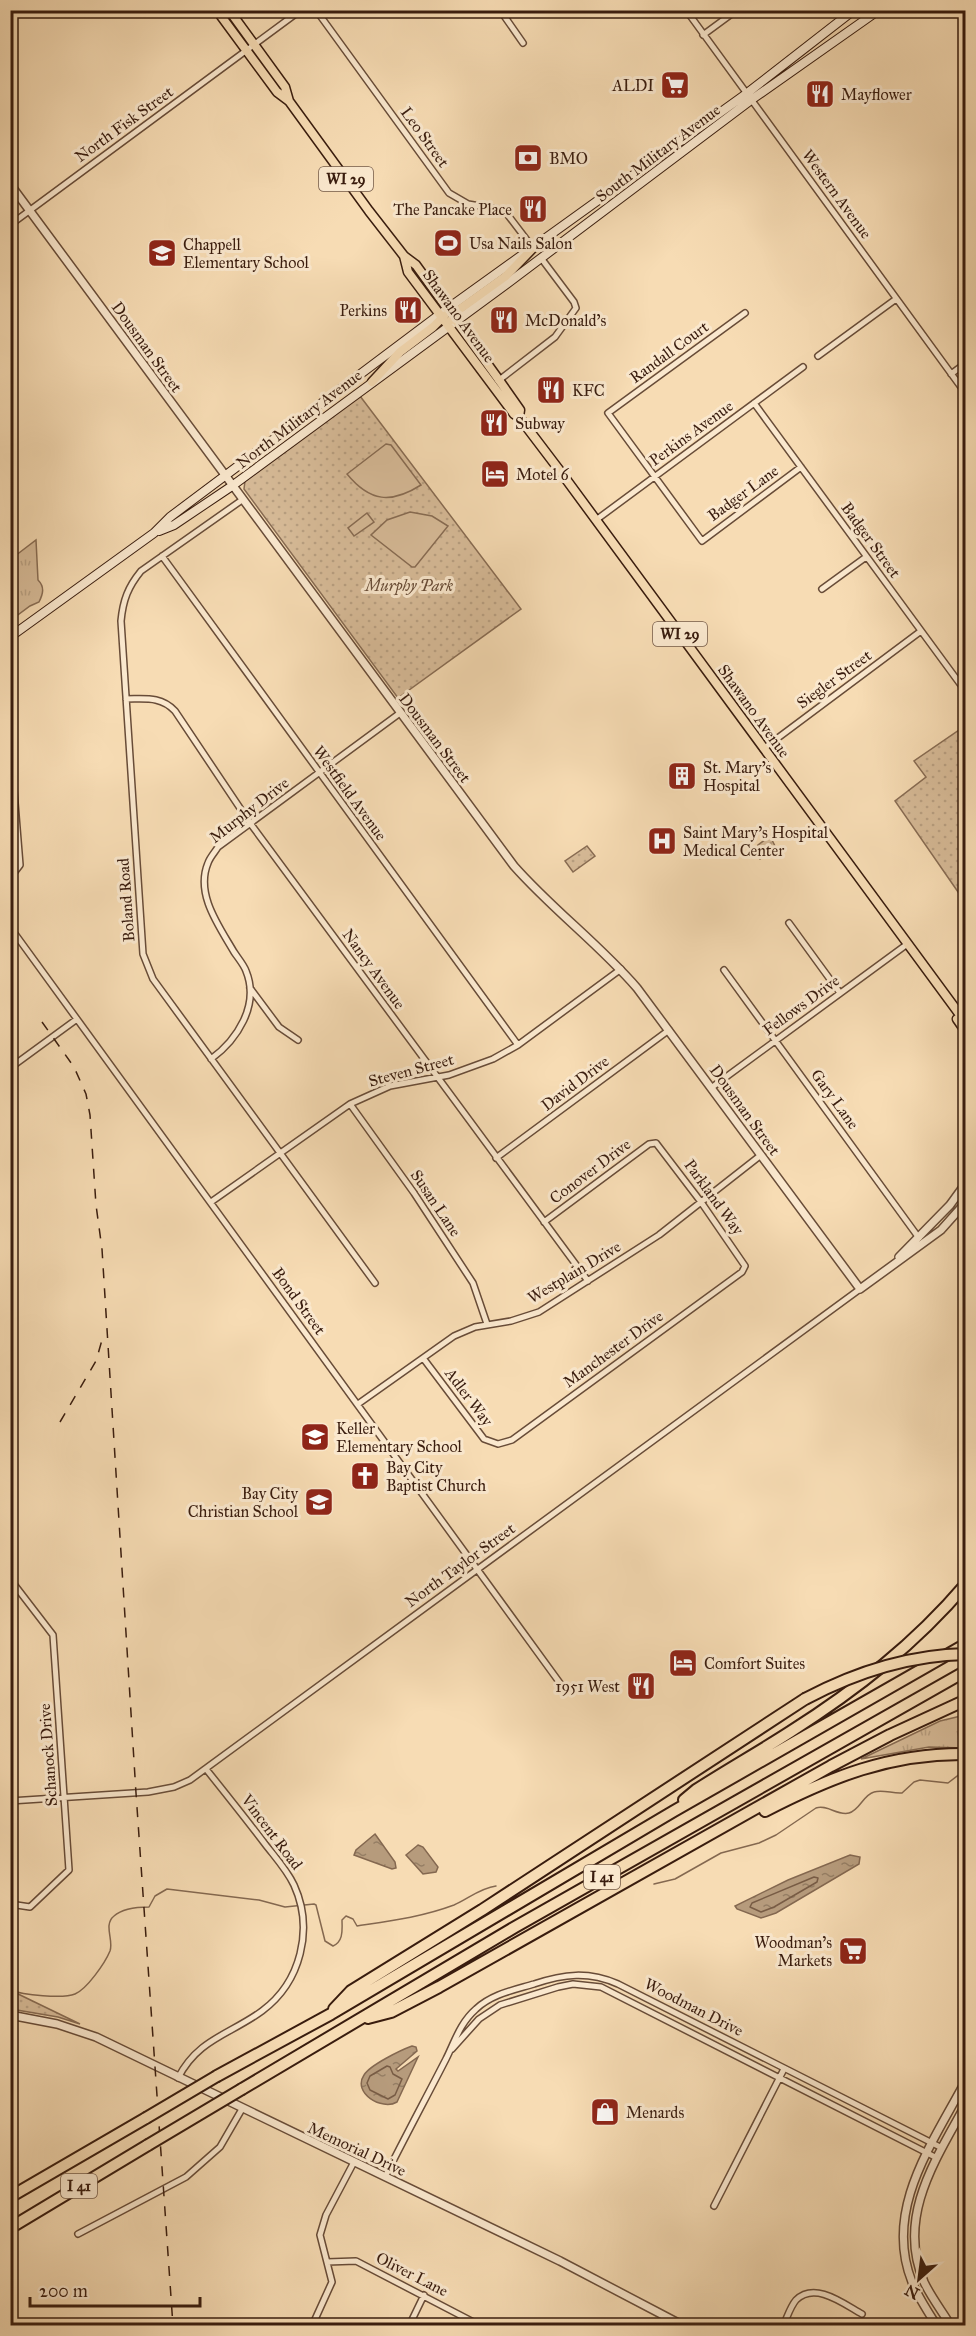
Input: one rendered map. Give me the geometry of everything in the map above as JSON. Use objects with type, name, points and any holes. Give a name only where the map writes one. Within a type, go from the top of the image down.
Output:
[{"type":"highway","points":[[674,1811],[696,1790],[788,1734],[854,1689],[906,1647],[966,1584]]},
{"type":"highway","name":"I 41","points":[[10,2198],[217,2076],[331,2014],[674,1811],[966,1644]]},
{"type":"highway","points":[[331,2014],[351,1991],[473,1916],[805,1699],[843,1680],[889,1665],[923,1658],[966,1654]]},
{"type":"highway","name":"I 41","points":[[10,2228],[540,1913],[966,1671]]},
{"type":"highway","points":[[354,2023],[391,2012],[420,1997],[873,1744],[966,1700]]},
{"type":"highway","points":[[704,1837],[720,1833],[804,1791],[855,1770],[912,1757],[966,1754]]},
{"type":"main road","name":"Shawano Avenue","points":[[220,10],[221,16],[277,92],[289,101],[404,256],[416,266],[452,315],[496,382]]},
{"type":"main road","name":"Shawano Avenue","points":[[229,10],[285,87],[289,101]]},
{"type":"main road","name":"South Military Avenue","points":[[452,315],[541,258],[749,97],[854,10]]},
{"type":"main road","name":"South Military Avenue","points":[[533,248],[749,97],[879,11]]},
{"type":"main road","points":[[372,382],[400,352],[506,276],[533,248]]},
{"type":"main road","name":"Shawano Avenue","points":[[404,256],[408,272],[443,320],[520,410],[519,417],[906,945],[966,1023]]},
{"type":"main road","name":"North Military Avenue","points":[[10,637],[154,533],[225,476],[452,315]]},
{"type":"main road","name":"North Military Avenue","points":[[154,533],[174,525],[232,486],[372,382]]},
{"type":"main road","name":"Shawano Avenue","points":[[944,995],[966,1032]]},
{"type":"street","name":"North Fisk Street","points":[[10,225],[301,10]]},
{"type":"street","name":"Leo Street","points":[[316,10],[449,193],[468,204],[504,210],[533,248]]},
{"type":"street","points":[[500,10],[523,43]]},
{"type":"street","name":"Western Avenue","points":[[686,10],[966,394]]},
{"type":"street","points":[[703,35],[737,10]]},
{"type":"street","name":"Dousman Street","points":[[10,184],[514,866],[535,889],[621,969],[669,1030],[860,1289]]},
{"type":"street","points":[[496,382],[555,337],[576,308],[574,302],[541,258]]},
{"type":"street","points":[[818,356],[896,299]]},
{"type":"street","name":"Randall Court","points":[[654,476],[608,413],[745,313]]},
{"type":"street","points":[[951,374],[966,363]]},
{"type":"street","name":"Perkins Avenue","points":[[596,520],[803,367]]},
{"type":"street","name":"Badger Street","points":[[754,403],[966,692]]},
{"type":"street","name":"Badger Lane","points":[[654,476],[702,541],[801,467]]},
{"type":"street","name":"Boland Road","points":[[242,500],[162,556],[135,578],[123,602],[121,621],[143,954],[153,979],[375,1284]]},
{"type":"street","name":"Westfield Avenue","points":[[162,556],[518,1045]]},
{"type":"street","points":[[822,589],[866,557]]},
{"type":"street","name":"Siegler Street","points":[[763,749],[921,631]]},
{"type":"street","name":"Nancy Avenue","points":[[126,699],[158,699],[168,704],[250,823],[588,1281]]},
{"type":"street","name":"Murphy Drive","points":[[211,1059],[236,1036],[245,1018],[249,987],[246,972],[210,910],[205,878],[208,862],[218,847],[400,713]]},
{"type":"street","points":[[10,741],[20,865],[10,878]]},
{"type":"street","points":[[789,923],[840,993]]},
{"type":"street","name":"Bond Street","points":[[10,927],[566,1690]]},
{"type":"street","name":"Fellows Drive","points":[[711,1088],[906,945]]},
{"type":"street","name":"Steven Street","points":[[211,1202],[350,1104],[390,1086],[436,1077],[478,1065],[518,1045],[621,969]]},
{"type":"street","name":"Gary Lane","points":[[724,970],[924,1244]]},
{"type":"street","points":[[249,987],[279,1028],[298,1040]]},
{"type":"street","points":[[10,1068],[77,1019]]},
{"type":"street","name":"David Drive","points":[[496,1158],[669,1030]]},
{"type":"street","name":"Susan Lane","points":[[350,1104],[414,1193],[473,1283],[486,1324]]},
{"type":"street","name":"Parkland Way","points":[[653,1142],[659,1145],[741,1257],[745,1266],[742,1272]]},
{"type":"street","name":"Conover Drive","points":[[544,1222],[653,1142]]},
{"type":"street","name":"Westplain Drive","points":[[358,1404],[454,1336],[486,1324],[511,1321],[539,1312],[659,1235],[761,1155]]},
{"type":"street","points":[[892,1264],[950,1205],[966,1183]]},
{"type":"street","points":[[892,1264],[924,1244],[950,1221],[966,1202]]},
{"type":"street","name":"North Taylor Street","points":[[10,1801],[164,1790],[186,1782],[892,1264]]},
{"type":"street","name":"Manchester Drive","points":[[498,1444],[512,1440],[742,1272]]},
{"type":"street","name":"Adler Way","points":[[423,1358],[484,1439],[498,1444]]},
{"type":"street","name":"Schanock Drive","points":[[10,1579],[53,1635],[69,1870],[30,1907],[10,1904]]},
{"type":"street","name":"Vincent Road","points":[[178,2078],[188,2060],[198,2050],[259,2014],[284,1990],[294,1974],[304,1930],[302,1909],[291,1879],[206,1769]]},
{"type":"street","name":"Woodman Drive","points":[[385,2177],[468,2017],[485,2001],[556,1977],[579,1974],[603,1978],[618,1984],[942,2148]]},
{"type":"street","name":"Woodman Drive","points":[[448,2056],[479,2019],[500,2005],[558,1987],[586,1984],[614,1993],[937,2158]]},
{"type":"street","name":"Memorial Drive","points":[[10,2015],[47,2021],[84,2033],[560,2261],[684,2325]]},
{"type":"street","points":[[714,2206],[784,2068]]},
{"type":"street","points":[[937,2325],[912,2281],[903,2245],[904,2213],[911,2184],[966,2080]]},
{"type":"street","points":[[951,2325],[924,2281],[914,2248],[914,2219],[921,2190],[966,2104]]},
{"type":"street","points":[[78,2235],[181,2180],[220,2147],[242,2109]]},
{"type":"street","points":[[312,2325],[332,2282],[320,2235],[326,2215],[354,2162]]},
{"type":"street","name":"Oliver Lane","points":[[327,2262],[356,2261],[481,2325]]},
{"type":"street","points":[[783,2325],[797,2299],[808,2294],[820,2293],[831,2297],[862,2314]]},
{"type":"street","points":[[409,2325],[424,2295]]},
{"type":"green space","name":"Murphy Park","points":[[360,396],[521,609],[398,698],[244,489],[245,481]]},
{"type":"green space","points":[[386,444],[391,445],[421,485],[400,495],[381,497],[364,490],[347,474]]},
{"type":"green space","points":[[410,512],[432,516],[448,526],[415,567],[371,535],[387,520]]},
{"type":"green space","points":[[367,513],[374,522],[354,536],[348,528]]},
{"type":"green space","points":[[36,540],[38,580],[43,591],[42,596],[39,602],[11,620],[11,559]]},
{"type":"green space","points":[[965,726],[965,902],[895,801],[926,777],[914,761]]},
{"type":"green space","points":[[770,836],[776,848],[760,859],[754,850]]},
{"type":"green space","points":[[587,846],[595,856],[573,872],[565,861]]},
{"type":"green space","points":[[965,1715],[965,1748],[929,1747],[861,1759],[940,1721]]},
{"type":"green space","points":[[11,1990],[80,2024],[58,2017],[11,2009]]},
{"type":"water","points":[[375,1834],[395,1862],[396,1868],[392,1869],[354,1855],[356,1850]]},
{"type":"water","points":[[418,1845],[423,1847],[438,1867],[436,1872],[423,1874],[406,1855]]},
{"type":"water","points":[[850,1855],[860,1857],[859,1864],[776,1913],[761,1918],[737,1909],[735,1906],[788,1880]]},
{"type":"water","points":[[412,2046],[416,2047],[417,2051],[396,2069],[398,2071],[418,2057],[397,2102],[384,2104],[370,2099],[365,2094],[361,2082],[367,2071],[379,2062]]},
{"type":"waterway","points":[[654,1884],[675,1879],[721,1853],[759,1843],[776,1835],[816,1808],[849,1813],[874,1792],[902,1793],[914,1782],[920,1780],[948,1783],[965,1770]]},
{"type":"waterway","points":[[10,1990],[43,1996],[69,1995],[80,1991],[95,1975],[110,1951],[109,1924],[114,1916],[126,1910],[149,1907],[155,1896],[167,1889],[259,1900],[285,1907],[314,1904],[325,1941],[333,1946],[341,1938],[342,1920],[346,1916],[353,1919],[357,1926],[406,1918],[454,1905],[479,1891],[496,1886]]},
{"type":"railway","points":[[42,1022],[74,1067],[86,1094],[90,1115],[96,1205],[102,1249],[136,1793],[173,2326]]},
{"type":"railway","points":[[60,1422],[96,1361],[104,1333]]},
{"type":"place","name":"ALDI","points":[[675,85]]},
{"type":"place","name":"Mayflower","points":[[820,94]]},
{"type":"place","name":"BMO","points":[[528,158]]},
{"type":"place","name":"The Pancake Place","points":[[533,209]]},
{"type":"place","name":"Usa Nails Salon","points":[[448,243]]},
{"type":"place","name":"Chappell Elementary School","points":[[162,253]]},
{"type":"place","name":"Perkins","points":[[408,310]]},
{"type":"place","name":"McDonald's","points":[[504,320]]},
{"type":"place","name":"KFC","points":[[551,390]]},
{"type":"place","name":"Subway","points":[[494,423]]},
{"type":"place","name":"Motel 6","points":[[495,474]]},
{"type":"place","name":"St. Mary's Hospital","points":[[682,776]]},
{"type":"place","name":"Saint Mary's Hospital Medical Center","points":[[662,841]]},
{"type":"place","name":"Keller Elementary School","points":[[315,1437]]},
{"type":"place","name":"Bay City Baptist Church","points":[[365,1476]]},
{"type":"place","name":"Bay City Christian School","points":[[319,1502]]},
{"type":"place","name":"Comfort Suites","points":[[683,1663]]},
{"type":"place","name":"1951 West","points":[[641,1686]]},
{"type":"place","name":"Woodman's Markets","points":[[853,1951]]},
{"type":"place","name":"Menards","points":[[605,2112]]}]
